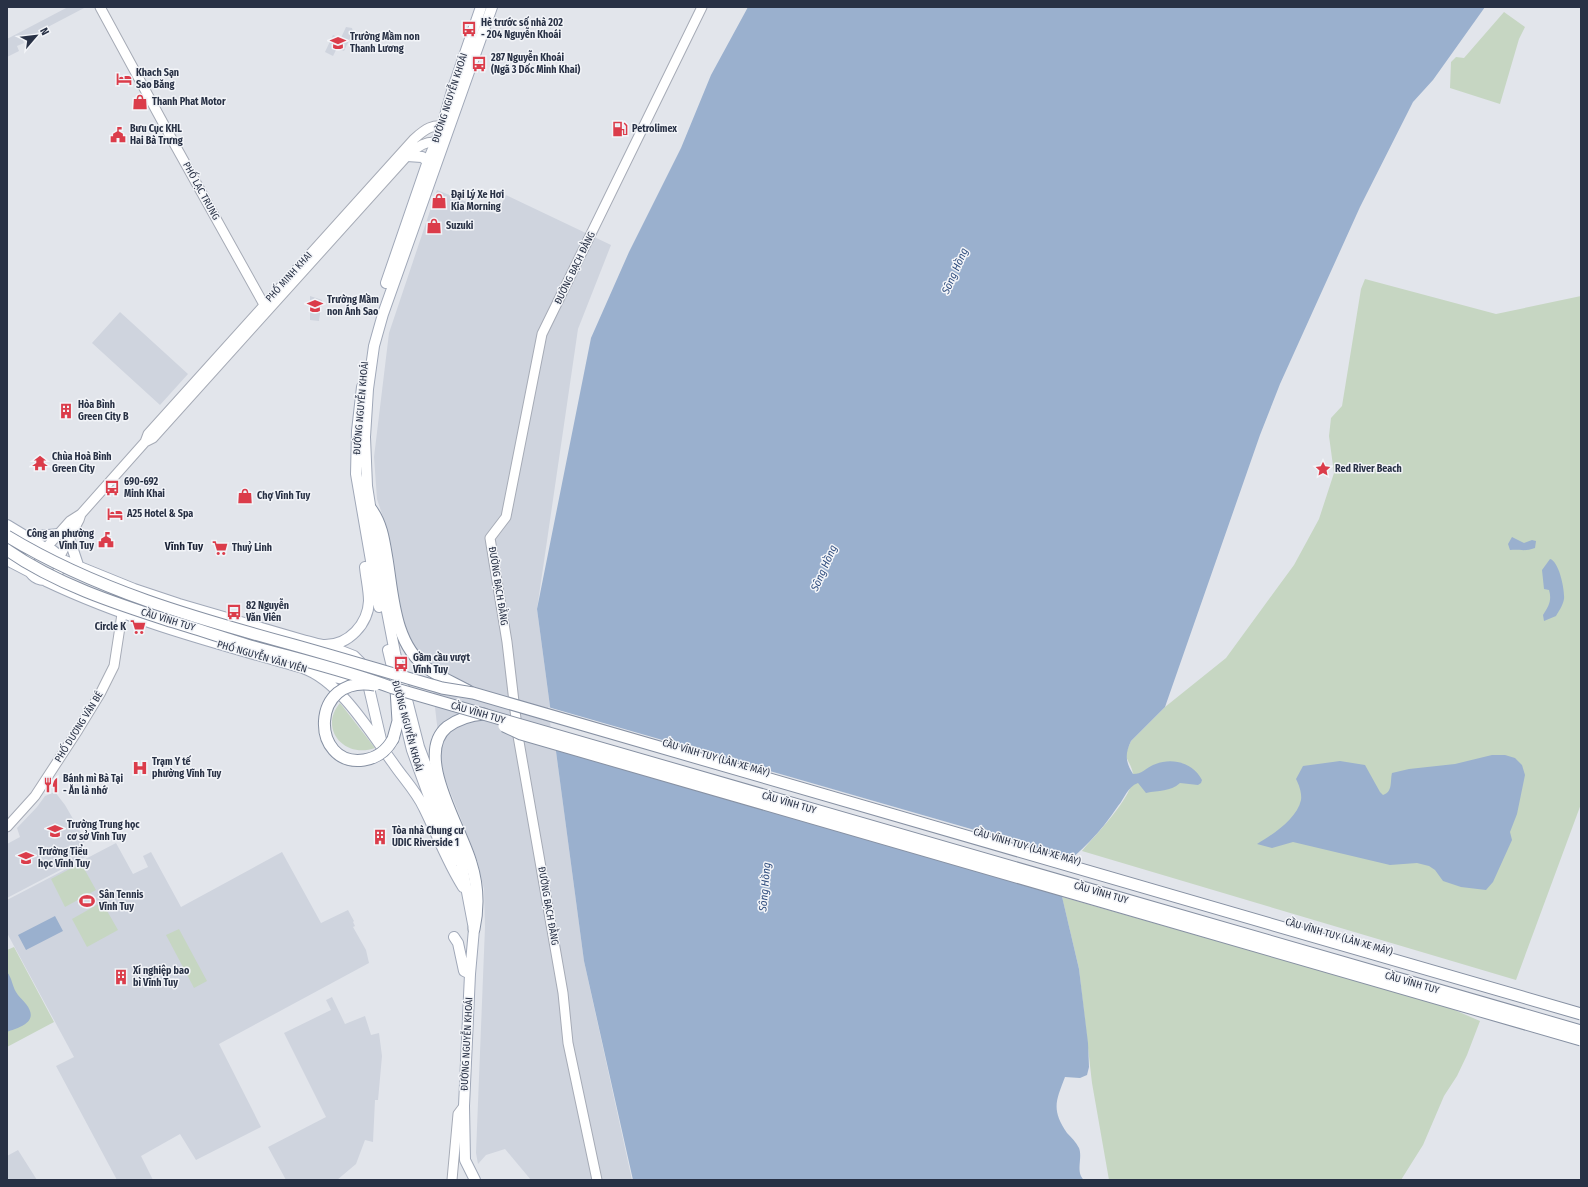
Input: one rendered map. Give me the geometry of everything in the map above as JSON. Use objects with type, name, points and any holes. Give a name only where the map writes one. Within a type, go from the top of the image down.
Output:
[{"type":"highway","points":[[371,509],[379,523],[384,542],[397,615],[409,647],[426,667],[473,693]]},
{"type":"highway","name":"CẦU VĨNH TUY","points":[[7,536],[39,556],[73,572],[108,587],[161,606],[442,688],[473,693],[1581,1014]]},
{"type":"highway","name":"CẦU VĨNH TUY","points":[[7,550],[50,576],[133,609],[253,646],[357,676],[395,689],[487,714],[1581,1031]]},
{"type":"highway","points":[[370,684],[395,689],[398,721],[393,739],[388,748],[373,758],[354,760],[344,757],[333,748],[327,738],[324,727],[324,715],[333,698],[350,687],[370,684]]},
{"type":"highway","name":"CẦU VĨNH TUY (LÀN XE MÁY)","points":[[473,693],[494,694],[1581,1006]]},
{"type":"highway","points":[[474,929],[477,897],[471,862],[434,763],[435,748],[441,733],[450,725],[470,716],[487,714],[506,727],[521,734],[1581,1040]]},
{"type":"main road","name":"ĐƯỜNG NGUYỄN KHOÁI","points":[[446,126],[452,91],[481,7]]},
{"type":"main road","name":"ĐƯỜNG NGUYỄN KHOÁI","points":[[475,1180],[465,1160],[464,1106],[470,974],[474,929],[460,855],[419,747],[403,683],[385,601],[366,475],[365,437],[374,346],[382,314],[446,126],[492,7]]},
{"type":"main road","name":"ĐƯỜNG NGUYỄN KHOÁI","points":[[440,143],[428,161],[377,308],[367,344],[357,431],[356,474],[359,499],[395,689],[422,778],[466,887]]},
{"type":"main road","points":[[407,156],[422,157],[428,161]]},
{"type":"main road","points":[[325,645],[345,639],[357,630],[366,616],[368,608],[369,597],[356,506],[359,499]]},
{"type":"main road","points":[[7,525],[45,548],[52,550],[59,559],[134,589],[218,616],[325,645],[359,659],[382,746]]},
{"type":"main road","points":[[27,537],[59,534]]},
{"type":"main road","points":[[69,538],[78,566]]},
{"type":"main road","points":[[30,572],[28,562],[30,557],[37,550],[45,548]]},
{"type":"main road","points":[[7,560],[30,572],[38,579],[46,581],[52,579],[58,574],[60,569],[59,559]]},
{"type":"main road","name":"PHỐ NGUYỄN VĂN VIÊN","points":[[46,581],[122,614],[213,643],[315,672],[332,685],[382,746],[393,764],[416,795],[452,870],[466,887]]},
{"type":"main road","points":[[190,636],[197,631],[200,622],[201,615],[196,609]]},
{"type":"main road","points":[[213,643],[210,636],[211,627],[214,619],[218,616]]},
{"type":"main road","points":[[315,672],[353,681],[359,680],[364,676]]},
{"type":"main road","points":[[454,937],[458,943],[464,971],[470,974]]},
{"type":"street","name":"PHỐ LẠC TRUNG","points":[[100,7],[266,308]]},
{"type":"street","name":"ĐƯỜNG BẠCH ĐẰNG","points":[[597,1180],[568,1042],[562,985],[518,736],[507,642],[490,538],[506,517],[542,334],[702,7]]},
{"type":"street","name":"PHỐ MINH KHAI","points":[[45,548],[70,521],[81,514],[146,442],[148,434],[214,366],[414,139],[432,126],[446,126]]},
{"type":"street","name":"PHỐ MINH KHAI","points":[[266,308],[407,156],[418,146],[440,143]]},
{"type":"street","name":"PHỐ MINH KHAI","points":[[59,559],[81,514]]},
{"type":"street","name":"PHỐ DƯƠNG VĂN BÉ","points":[[7,826],[35,796],[100,694],[114,666],[122,614]]},
{"type":"street","points":[[452,1180],[458,1114],[464,1106]]},
{"type":"shaded area","points":[[68,7],[86,7],[23,40],[24,43],[17,46],[19,51],[7,57],[7,39]]},
{"type":"shaded area","name":"Trường Mầm non Thanh Lương","points":[[346,27],[352,28],[353,32],[344,51],[337,48],[333,56],[325,52],[333,35],[341,38]]},
{"type":"shaded area","points":[[437,190],[497,214],[506,195],[611,245],[578,329],[537,609],[584,961],[632,1180],[531,1180],[505,1149],[486,1155],[478,1164],[476,1153],[485,927],[484,889],[476,857],[444,776],[430,663],[417,651],[410,640],[399,614],[385,523],[377,499],[374,457],[389,333]]},
{"type":"shaded area","name":"Trường Mầm non Ánh Sao","points":[[310,296],[322,300],[319,321],[310,320]]},
{"type":"shaded area","points":[[120,312],[188,374],[160,405],[92,343]]},
{"type":"shaded area","points":[[55,792],[65,805],[86,841],[81,844],[87,856],[7,898],[7,844],[20,837],[17,828],[37,807],[45,796]]},
{"type":"shaded area","points":[[116,843],[133,874],[148,867],[143,856],[151,852],[181,907],[282,852],[321,923],[348,910],[354,921],[355,926],[353,927],[366,950],[369,963],[219,1044],[261,1127],[196,1160],[180,1134],[141,1156],[153,1180],[117,1180],[56,1066],[74,1057],[7,933],[7,900]]},
{"type":"shaded area","points":[[332,997],[345,1024],[365,1016],[371,1035],[379,1033],[382,1056],[378,1100],[375,1100],[373,1142],[365,1140],[356,1164],[337,1180],[286,1180],[268,1147],[326,1117],[284,1033],[331,1010],[326,1000]]},
{"type":"shaded area","points":[[18,1150],[37,1180],[7,1180],[7,1156]]},
{"type":"green space","points":[[1504,12],[1525,27],[1519,39],[1500,104],[1450,88],[1451,62],[1456,57],[1464,58]]},
{"type":"green space","points":[[1365,279],[1496,314],[1581,296],[1581,804],[1516,980],[1082,851],[1113,815],[1132,784],[1133,773],[1125,755],[1131,741],[1165,707],[1226,658],[1294,565],[1319,519],[1334,473],[1329,436],[1331,418],[1342,406],[1361,289]]},
{"type":"green space","points":[[340,703],[375,748],[364,750],[354,749],[345,745],[338,739],[333,732],[332,723],[334,713]]},
{"type":"green space","points":[[81,863],[96,890],[65,907],[51,879]]},
{"type":"green space","points":[[1062,897],[1443,1005],[1480,1021],[1467,1055],[1457,1076],[1444,1096],[1423,1145],[1401,1180],[1109,1180],[1092,1083],[1079,969]]},
{"type":"green space","points":[[102,902],[118,930],[87,947],[72,919]]},
{"type":"green space","points":[[179,929],[207,981],[194,988],[166,935]]},
{"type":"green space","points":[[14,947],[54,1022],[7,1047],[7,950]]},
{"type":"water","name":"Sông Hồng","points":[[748,7],[1485,7],[1433,80],[1413,102],[1360,207],[1280,384],[1260,435],[1165,707],[1131,741],[1129,746],[1127,761],[1133,774],[1141,772],[1153,765],[1167,761],[1174,761],[1187,765],[1193,769],[1202,780],[1201,783],[1198,785],[1180,783],[1172,788],[1146,793],[1138,783],[1134,785],[1097,833],[1074,857],[1056,871],[1079,969],[1088,1043],[1089,1067],[1087,1075],[1080,1078],[1065,1077],[1057,1099],[1057,1111],[1062,1125],[1079,1148],[1080,1173],[1084,1180],[633,1180],[584,961],[537,609],[591,338],[629,252],[681,148],[711,75]]},
{"type":"water","points":[[1512,537],[1524,543],[1532,540],[1536,541],[1535,548],[1510,550],[1508,544]]},
{"type":"water","points":[[1550,559],[1559,570],[1564,589],[1564,599],[1556,616],[1544,621],[1543,615],[1548,606],[1550,597],[1549,590],[1544,589],[1542,570]]},
{"type":"water","points":[[1492,755],[1505,755],[1515,758],[1522,765],[1525,775],[1517,814],[1510,832],[1512,840],[1493,882],[1486,890],[1461,887],[1443,881],[1435,870],[1429,866],[1417,863],[1390,865],[1293,842],[1272,848],[1257,844],[1283,826],[1295,814],[1301,800],[1299,786],[1296,779],[1303,766],[1340,761],[1365,765],[1383,795],[1390,789],[1392,773],[1409,769],[1455,764]]},
{"type":"water","points":[[55,916],[63,931],[26,950],[18,935]]},
{"type":"water","points":[[7,972],[16,992],[30,1010],[31,1015],[27,1023],[7,1032]]},
{"type":"pier","points":[[548,707],[1075,859],[1058,872],[1063,892],[553,745]]},
{"type":"place","name":"Hè trước số nhà 202 - 204 Nguyễn Khoái","points":[[469,29]]},
{"type":"place","name":"Trường Mầm non Thanh Lương","points":[[338,43]]},
{"type":"place","name":"287 Nguyễn Khoái (Ngã 3 Dốc Minh Khai)","points":[[479,64]]},
{"type":"place","name":"Khach Sạn Sao Băng","points":[[124,79]]},
{"type":"place","name":"Thanh Phat Motor","points":[[140,102]]},
{"type":"place","name":"Petrolimex","points":[[620,129]]},
{"type":"place","name":"Bưu Cục KHL Hai Bà Trưng","points":[[118,135]]},
{"type":"place","name":"Đại Lý Xe Hơi Kia Morning","points":[[439,201]]},
{"type":"place","name":"Suzuki","points":[[434,226]]},
{"type":"place","name":"Trường Mầm non Ánh Sao","points":[[315,306]]},
{"type":"place","name":"Hòa Bình Green City B","points":[[66,411]]},
{"type":"place","name":"Chùa Hoà Bình Green City","points":[[40,463]]},
{"type":"place","name":"Red River Beach","points":[[1323,469]]},
{"type":"place","name":"690-692 Minh Khai","points":[[112,488]]},
{"type":"place","name":"Chợ Vĩnh Tuy","points":[[245,496]]},
{"type":"place","name":"A25 Hotel & Spa","points":[[115,514]]},
{"type":"place","name":"Công an phường Vĩnh Tuy","points":[[106,540]]},
{"type":"place","name":"Thuỷ Linh","points":[[220,548]]},
{"type":"place","name":"82 Nguyễn Văn Viên","points":[[234,612]]},
{"type":"place","name":"Circle K","points":[[138,627]]},
{"type":"place","name":"Gầm cầu vượt Vĩnh Tuy","points":[[401,664]]},
{"type":"place","name":"Trạm Y tế phường Vĩnh Tuy","points":[[140,768]]},
{"type":"place","name":"Bánh mì Bà Tại - Ăn là nhớ","points":[[51,785]]},
{"type":"place","name":"Trường Trung học cơ sở Vĩnh Tuy","points":[[55,831]]},
{"type":"place","name":"Tòa nhà Chung cư UDIC Riverside 1","points":[[380,837]]},
{"type":"place","name":"Trường Tiểu học Vĩnh Tuy","points":[[26,858]]},
{"type":"place","name":"Sân Tennis Vĩnh Tuy","points":[[87,901]]},
{"type":"place","name":"Xí nghiệp bao bì Vĩnh Tuy","points":[[121,977]]},
{"type":"district","name":"Vĩnh Tuy","points":[[184,546]]}]
